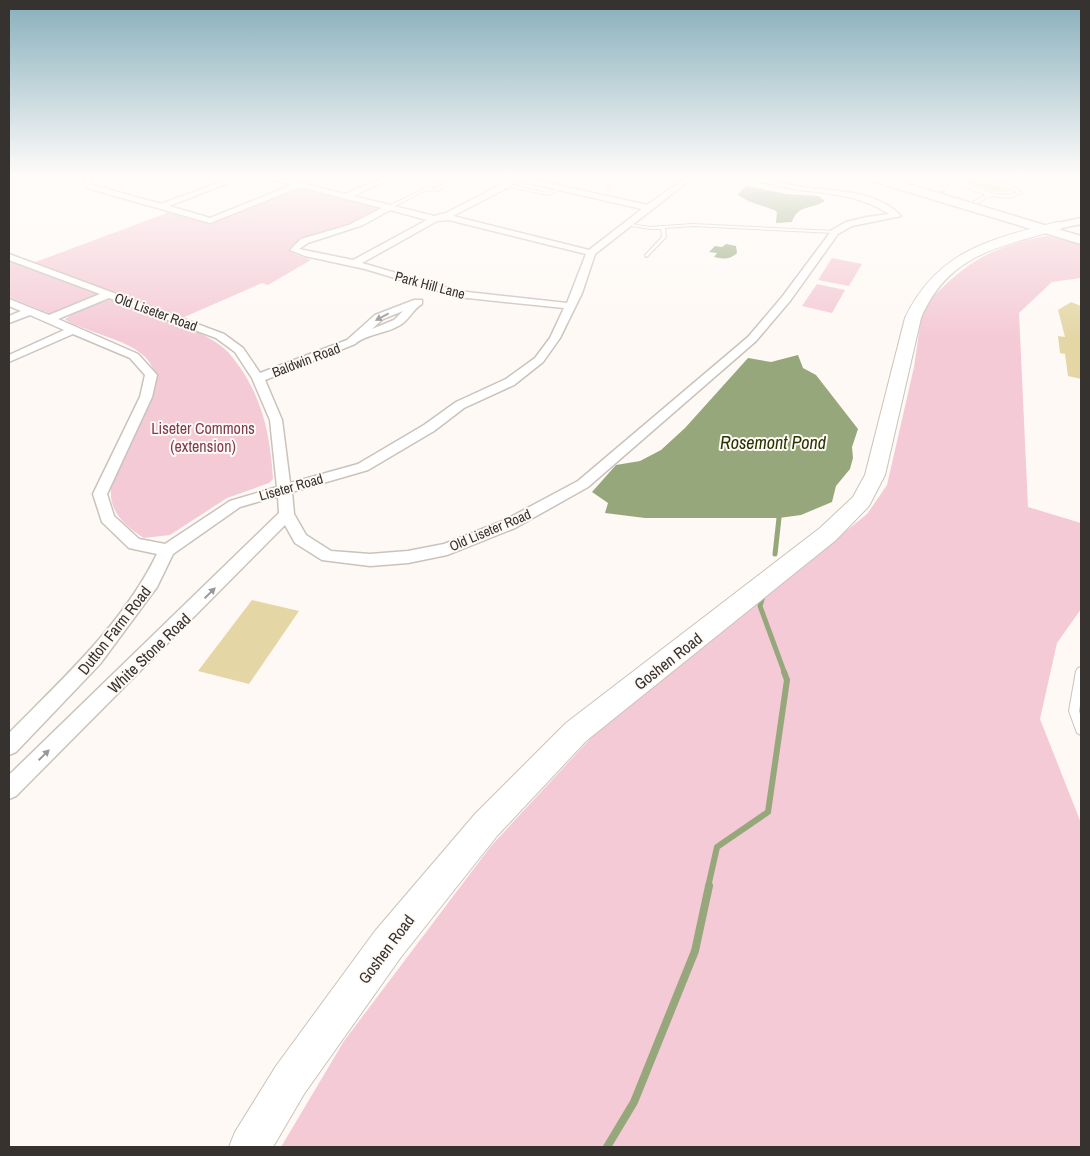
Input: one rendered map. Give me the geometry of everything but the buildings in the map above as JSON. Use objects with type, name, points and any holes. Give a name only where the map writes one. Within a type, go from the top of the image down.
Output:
[{"type":"main road","name":"Goshen Road","points":[[250,1147],[290,1080],[388,944],[486,825],[576,732],[828,534],[860,501],[874,474],[903,366],[913,318],[923,296],[935,281],[957,262],[986,247],[1045,230]]},
{"type":"main road","points":[[1057,230],[1081,240]]},
{"type":"main road","points":[[1061,230],[1081,234]]},
{"type":"street","name":"Park Hill Lane","points":[[342,230],[327,236],[306,240],[296,246],[294,250],[312,257],[335,258],[355,263],[436,289],[474,296],[569,306]]},
{"type":"street","points":[[355,263],[414,230]]},
{"type":"street","points":[[497,230],[591,253],[619,230]]},
{"type":"street","name":"Old Liseter Road","points":[[9,257],[220,336],[239,350],[258,378],[276,420],[287,514],[300,539],[328,556],[370,560],[408,557],[447,549],[510,524],[583,484],[752,339],[786,299],[835,232],[839,230]]},
{"type":"street","name":"Liseter Road","points":[[167,550],[235,504],[284,488],[363,467],[429,428],[460,405],[510,382],[539,360],[555,338],[577,293],[591,253]]},
{"type":"street","name":"Baldwin Road","points":[[258,378],[398,322],[418,302],[436,289]]},
{"type":"street","points":[[49,320],[107,295]]},
{"type":"street","points":[[9,302],[134,356],[151,375],[146,397],[100,494],[107,518],[134,544],[167,550]]},
{"type":"street","points":[[9,320],[30,311]]},
{"type":"street","points":[[9,359],[75,329]]},
{"type":"street","name":"White Stone Road","points":[[9,789],[232,571],[287,514]]},
{"type":"street","name":"Dutton Farm Road","points":[[9,746],[94,659],[151,583],[167,550]]},
{"type":"lane","points":[[647,256],[664,237],[663,230]]},
{"type":"lane","points":[[793,230],[835,232]]},
{"type":"lane","points":[[1081,671],[1074,711],[1081,730]]},
{"type":"green space","points":[[121,230],[332,230],[307,238],[289,249],[292,253],[311,260],[268,285],[262,283],[182,318],[30,264]]},
{"type":"green space","points":[[1046,236],[1081,244],[1081,278],[1052,282],[1019,313],[1028,507],[1081,523],[1081,609],[1057,643],[1040,719],[1081,823],[1081,1147],[281,1147],[344,1041],[491,846],[613,714],[756,604],[867,514],[887,485],[914,367],[923,305],[959,273],[983,257],[1014,244]]},
{"type":"green space","points":[[832,258],[862,264],[849,286],[818,280]]},
{"type":"green space","points":[[9,261],[96,294],[62,312],[51,314],[9,297]]},
{"type":"green space","points":[[817,284],[845,290],[832,313],[802,306]]},
{"type":"green space","name":"Liseter Commons (extension)","points":[[109,300],[137,308],[189,328],[219,344],[228,352],[249,381],[262,412],[272,461],[273,479],[269,483],[227,498],[170,535],[144,538],[117,515],[111,499],[112,480],[151,398],[155,382],[153,369],[147,359],[138,351],[113,339],[72,324],[65,319],[83,308]]},
{"type":"water","points":[[726,244],[736,246],[737,253],[732,257],[714,257],[717,253],[709,252],[715,246],[722,247]]},
{"type":"water","name":"Rosemont Pond","points":[[798,355],[803,368],[816,375],[858,429],[852,447],[853,458],[850,469],[836,486],[832,502],[801,515],[779,518],[645,518],[605,513],[608,503],[592,492],[616,465],[640,461],[661,450],[685,428],[748,358],[771,362]]},
{"type":"waterway","points":[[775,554],[779,518]]},
{"type":"waterway","points":[[764,593],[760,606],[785,674]]},
{"type":"waterway","points":[[708,887],[717,847],[768,812],[787,680],[784,672]]},
{"type":"waterway","points":[[607,1147],[634,1102],[695,951],[709,886]]}]
